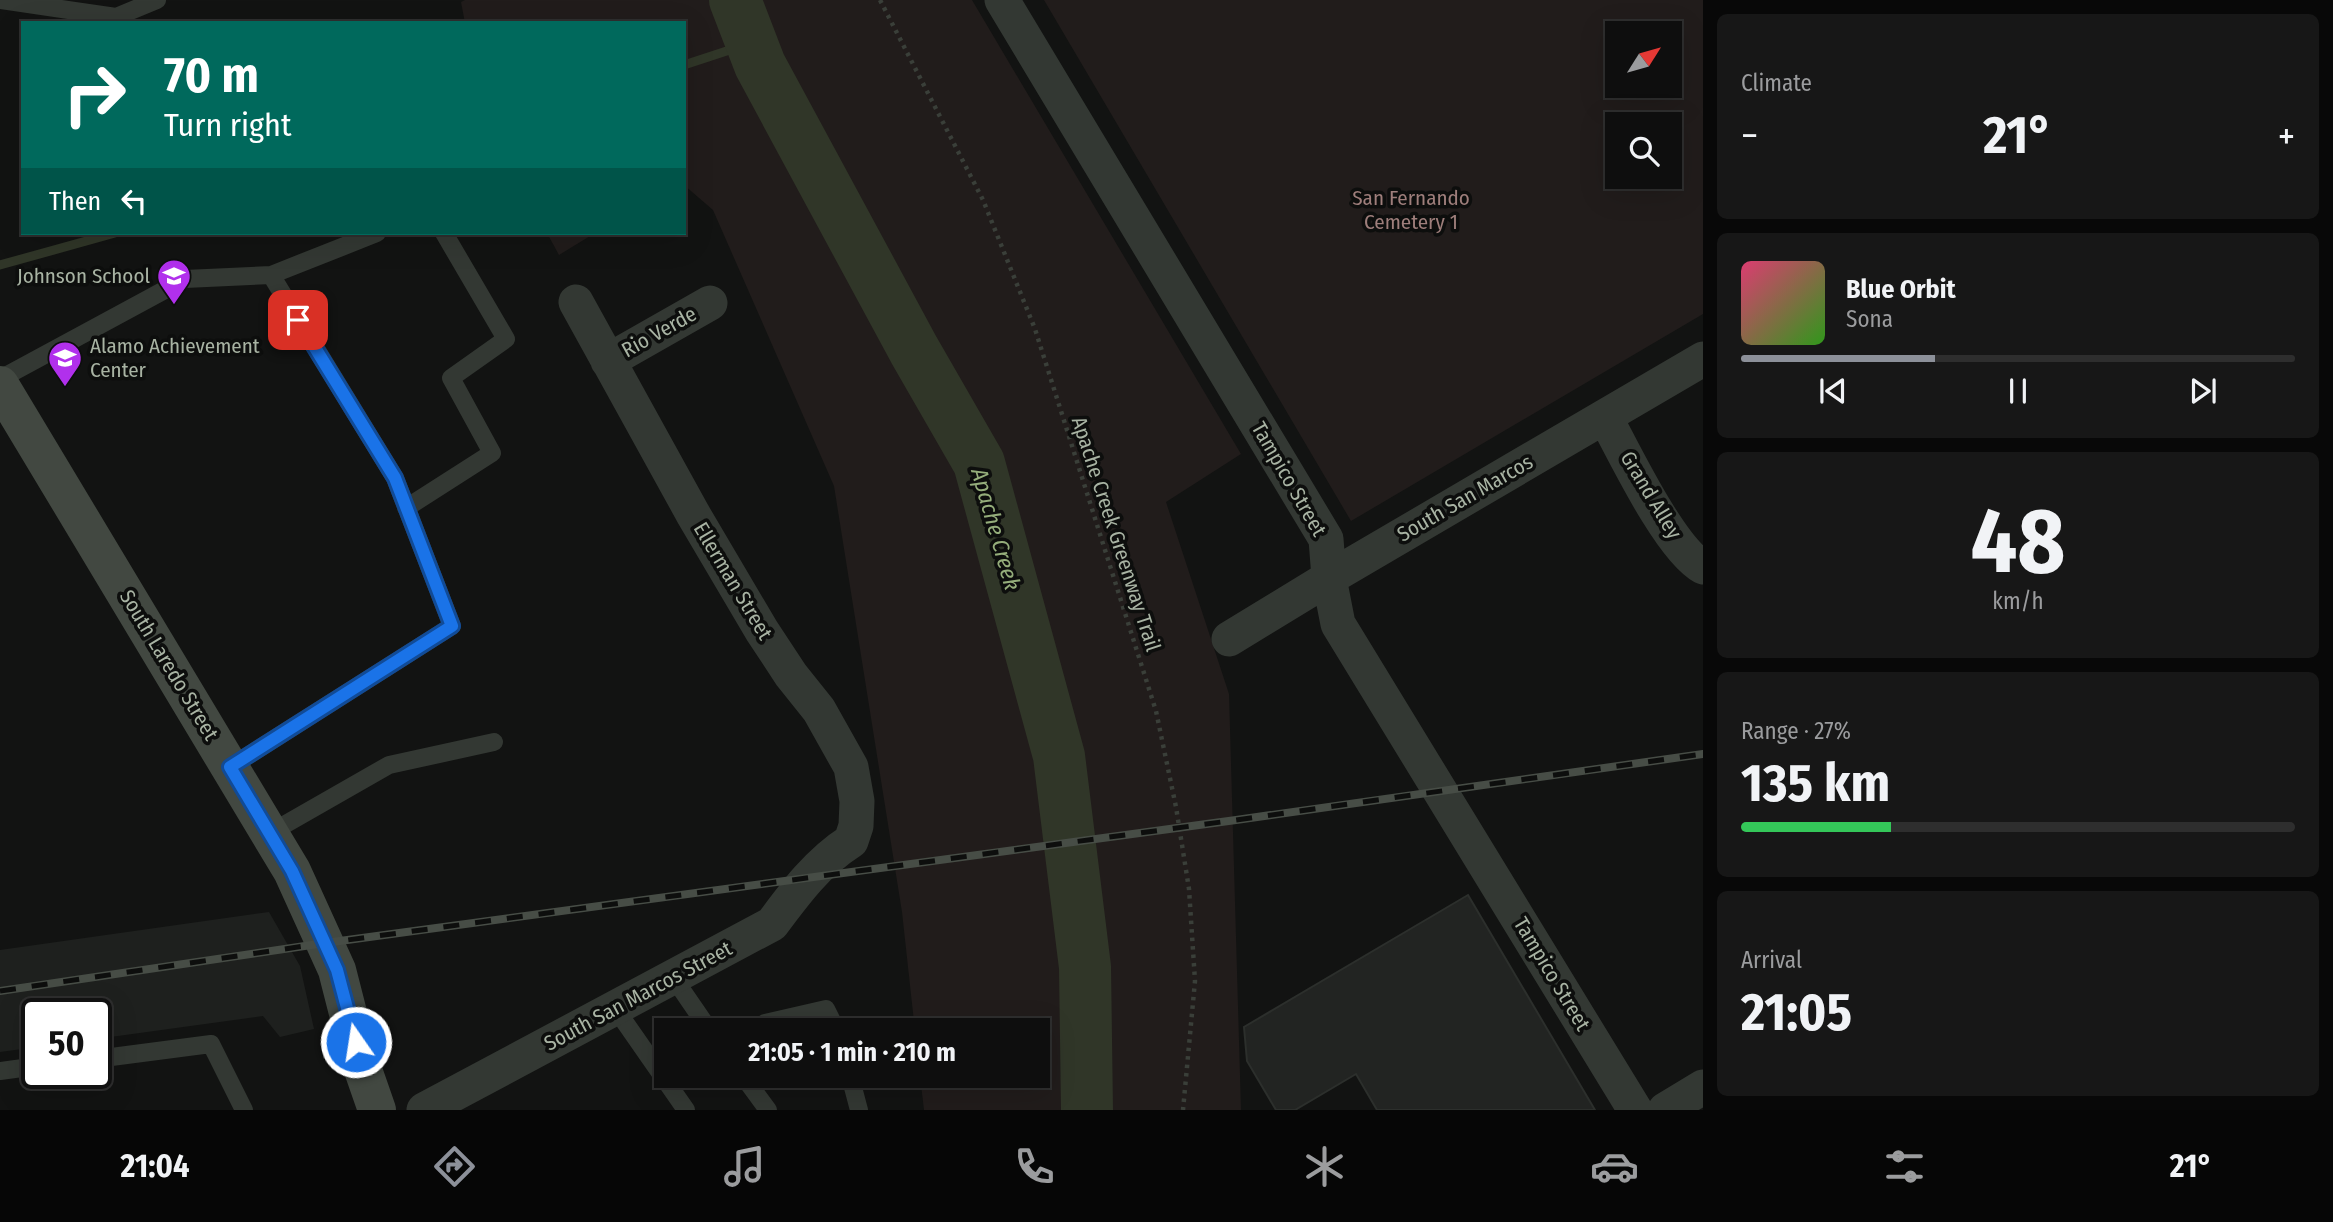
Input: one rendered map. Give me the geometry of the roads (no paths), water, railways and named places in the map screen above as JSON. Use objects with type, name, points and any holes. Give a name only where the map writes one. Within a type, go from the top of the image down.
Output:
[{"type":"main road","name":"South Laredo Street","points":[[0,385],[292,871],[337,970],[364,1075],[377,1110]]},
{"type":"street","name":"Tampico Street","points":[[1002,0],[1326,539],[1329,578],[1338,624],[1635,1110]]},
{"type":"street","name":"Ellerman Street","points":[[576,302],[693,514],[755,619],[791,675],[819,710],[851,768],[857,801],[856,826],[851,842],[831,854]]},
{"type":"street","name":"Rio Verde","points":[[608,360],[710,303]]},
{"type":"street","name":"South San Marcos","points":[[1229,639],[1703,359]]},
{"type":"street","name":"Grand Alley","points":[[1605,417],[1664,523],[1694,562],[1703,567]]},
{"type":"street","name":"South San Marcos Street","points":[[424,1110],[772,924],[831,854]]},
{"type":"street","points":[[1665,1110],[1703,1087]]},
{"type":"lane","points":[[0,0],[116,17],[157,0]]},
{"type":"lane","points":[[0,379],[185,279],[271,275],[372,235]]},
{"type":"lane","points":[[406,508],[492,453],[451,378],[506,339],[445,235]]},
{"type":"lane","points":[[230,767],[452,626],[395,478],[271,275]]},
{"type":"lane","points":[[270,833],[389,765],[494,741]]},
{"type":"lane","points":[[673,977],[701,1018]]},
{"type":"lane","points":[[615,1008],[686,1110]]},
{"type":"lane","points":[[787,1018],[826,1009],[830,1018]]},
{"type":"lane","points":[[112,1057],[211,1044],[244,1110]]},
{"type":"lane","points":[[0,1071],[21,1068]]},
{"type":"lane","points":[[752,1088],[768,1110]]},
{"type":"lane","points":[[853,1088],[859,1110]]},
{"type":"waterway","name":"Apache Creek","points":[[735,0],[760,65],[914,350],[979,463],[1059,756],[1085,967],[1087,1110]]},
{"type":"waterway","points":[[686,64],[751,43]]},
{"type":"waterway","points":[[0,265],[108,235]]},
{"type":"railway","points":[[0,991],[325,943],[1703,754]]},
{"type":"place","name":"Johnson School","points":[[174,306]]},
{"type":"place","name":"Alamo Achievement Center","points":[[65,388]]},
{"type":"park label","name":"San Fernando Cemetery 1","points":[[1411,210]]}]
